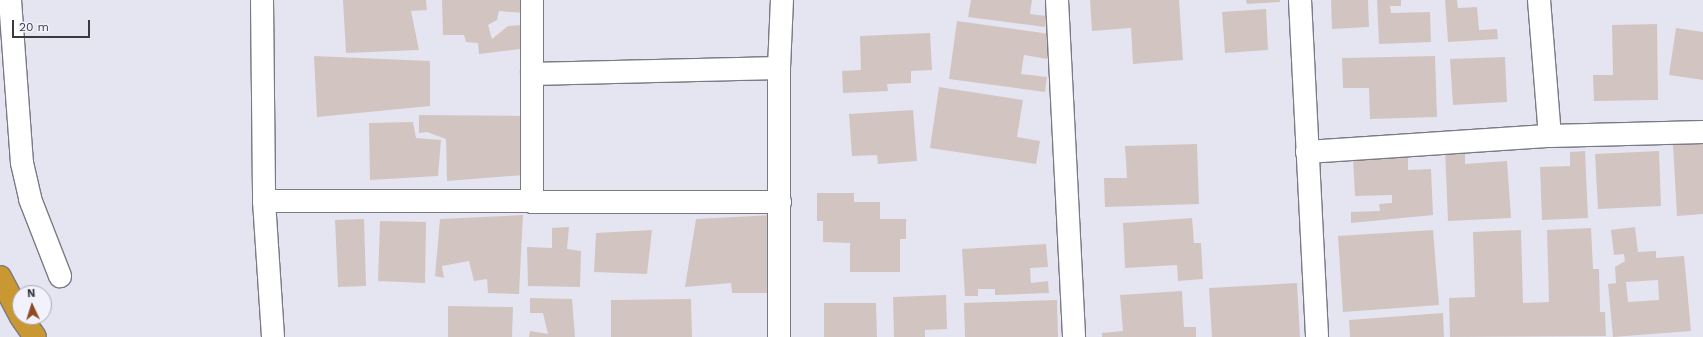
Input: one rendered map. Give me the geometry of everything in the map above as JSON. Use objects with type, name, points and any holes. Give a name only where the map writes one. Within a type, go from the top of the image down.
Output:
[{"type":"highway","points":[[0,276],[26,327]]},
{"type":"street","points":[[10,0],[22,163],[30,199],[60,276]]},
{"type":"street","points":[[262,0],[264,201],[273,337]]},
{"type":"street","points":[[532,0],[532,202]]},
{"type":"street","points":[[779,337],[779,68],[782,0]]},
{"type":"street","points":[[1057,0],[1074,337]]},
{"type":"street","points":[[1300,0],[1317,337]]},
{"type":"street","points":[[1539,0],[1550,136]]},
{"type":"street","points":[[532,74],[779,68]]},
{"type":"street","points":[[1307,152],[1550,136],[1703,132]]},
{"type":"street","points":[[264,201],[780,202]]},
{"type":"building","points":[[343,0],[426,0],[427,10],[411,11],[419,50],[346,53]]},
{"type":"building","points":[[442,0],[522,0],[524,13],[499,11],[497,20],[488,25],[492,39],[508,26],[522,25],[521,49],[479,54],[478,43],[466,42],[464,35],[443,35]]},
{"type":"building","points":[[971,0],[1032,0],[1030,14],[1047,16],[1045,27],[968,17]]},
{"type":"building","points":[[1090,0],[1179,0],[1183,60],[1133,64],[1131,28],[1092,31]]},
{"type":"building","points":[[1246,0],[1280,0],[1280,2],[1247,4]]},
{"type":"building","points":[[1331,0],[1368,0],[1369,27],[1332,29]]},
{"type":"building","points":[[1377,0],[1401,0],[1401,6],[1390,6],[1391,13],[1430,12],[1431,42],[1379,44]]},
{"type":"building","points":[[1445,0],[1457,0],[1458,8],[1477,7],[1479,30],[1497,29],[1498,39],[1448,42]]},
{"type":"building","points":[[1266,9],[1268,50],[1225,53],[1222,12]]},
{"type":"building","points":[[957,21],[1050,34],[1047,59],[1024,55],[1021,74],[1047,77],[1045,92],[949,79]]},
{"type":"building","points":[[1657,24],[1658,100],[1594,101],[1593,75],[1613,75],[1612,25]]},
{"type":"building","points":[[1676,28],[1703,32],[1703,80],[1669,75]]},
{"type":"building","points":[[930,33],[932,70],[911,71],[911,83],[887,84],[888,91],[843,93],[842,71],[861,70],[860,36]]},
{"type":"building","points":[[314,56],[430,61],[430,106],[317,117]]},
{"type":"building","points":[[1435,56],[1437,117],[1370,119],[1369,88],[1343,88],[1342,58]]},
{"type":"building","points":[[1505,57],[1507,102],[1453,105],[1450,59]]},
{"type":"building","points":[[939,87],[1023,100],[1017,137],[1040,141],[1036,164],[930,148]]},
{"type":"building","points":[[913,110],[917,161],[878,164],[877,155],[852,156],[849,114]]},
{"type":"building","points":[[419,115],[524,116],[524,175],[447,181],[446,139],[427,132],[419,133]]},
{"type":"building","points":[[413,122],[416,138],[441,140],[438,176],[370,180],[369,123]]},
{"type":"building","points":[[1703,143],[1703,214],[1677,216],[1673,145]]},
{"type":"building","points":[[1197,144],[1199,204],[1105,207],[1104,178],[1127,178],[1125,146]]},
{"type":"building","points":[[1465,147],[1465,164],[1507,161],[1511,218],[1448,221],[1445,149]]},
{"type":"building","points":[[1585,151],[1588,218],[1542,220],[1540,167],[1570,166],[1570,152]]},
{"type":"building","points":[[1659,151],[1661,206],[1598,209],[1595,154]]},
{"type":"building","points":[[1408,155],[1408,170],[1431,169],[1433,215],[1351,223],[1351,212],[1380,211],[1379,204],[1392,203],[1392,195],[1355,196],[1353,158]]},
{"type":"building","points":[[817,193],[854,193],[854,202],[880,202],[880,219],[906,219],[906,239],[900,239],[900,272],[850,272],[850,243],[823,242],[823,221],[817,221]]},
{"type":"building","points":[[523,215],[519,294],[488,293],[487,279],[474,281],[469,261],[442,266],[444,278],[435,276],[440,219]]},
{"type":"building","points":[[773,215],[773,293],[732,293],[731,283],[685,287],[696,219]]},
{"type":"building","points":[[1192,218],[1194,243],[1201,243],[1203,279],[1178,281],[1177,265],[1125,268],[1123,223]]},
{"type":"building","points":[[364,219],[366,286],[338,287],[335,220]]},
{"type":"building","points":[[380,221],[426,222],[425,283],[378,281]]},
{"type":"building","points":[[569,227],[567,249],[581,251],[580,287],[528,286],[527,247],[552,248],[552,228]]},
{"type":"building","points":[[1635,227],[1638,252],[1656,251],[1656,258],[1684,256],[1691,331],[1613,337],[1608,284],[1616,283],[1615,267],[1625,261],[1624,254],[1614,255],[1611,230]],"holes":[[[1658,280],[1659,300],[1628,302],[1626,282]]]},
{"type":"building","points":[[1591,228],[1593,269],[1599,269],[1600,312],[1605,312],[1606,336],[1450,337],[1449,298],[1475,297],[1473,232],[1521,230],[1523,303],[1549,302],[1547,230]]},
{"type":"building","points":[[652,230],[647,274],[594,272],[596,233]]},
{"type":"building","points":[[1433,230],[1439,305],[1343,312],[1338,236]]},
{"type":"building","points":[[1046,244],[1048,267],[1030,268],[1031,283],[1048,281],[1049,293],[995,295],[995,289],[978,289],[978,296],[965,296],[962,249]]},
{"type":"building","points":[[1297,283],[1300,337],[1212,337],[1209,288]]},
{"type":"building","points":[[1182,291],[1184,327],[1196,327],[1196,337],[1102,337],[1102,333],[1123,331],[1120,295]]},
{"type":"building","points":[[946,295],[947,329],[925,330],[925,337],[894,337],[893,297]]},
{"type":"building","points":[[530,298],[572,299],[575,337],[529,337],[530,331],[548,334],[543,313],[530,313]]},
{"type":"building","points":[[691,299],[692,337],[611,337],[611,300]]},
{"type":"building","points":[[1057,300],[1058,337],[965,337],[964,303]]},
{"type":"building","points":[[824,303],[876,303],[877,337],[824,337]]},
{"type":"building","points":[[448,306],[513,307],[512,337],[448,337]]},
{"type":"building","points":[[1443,313],[1444,337],[1350,337],[1349,320]]}]
